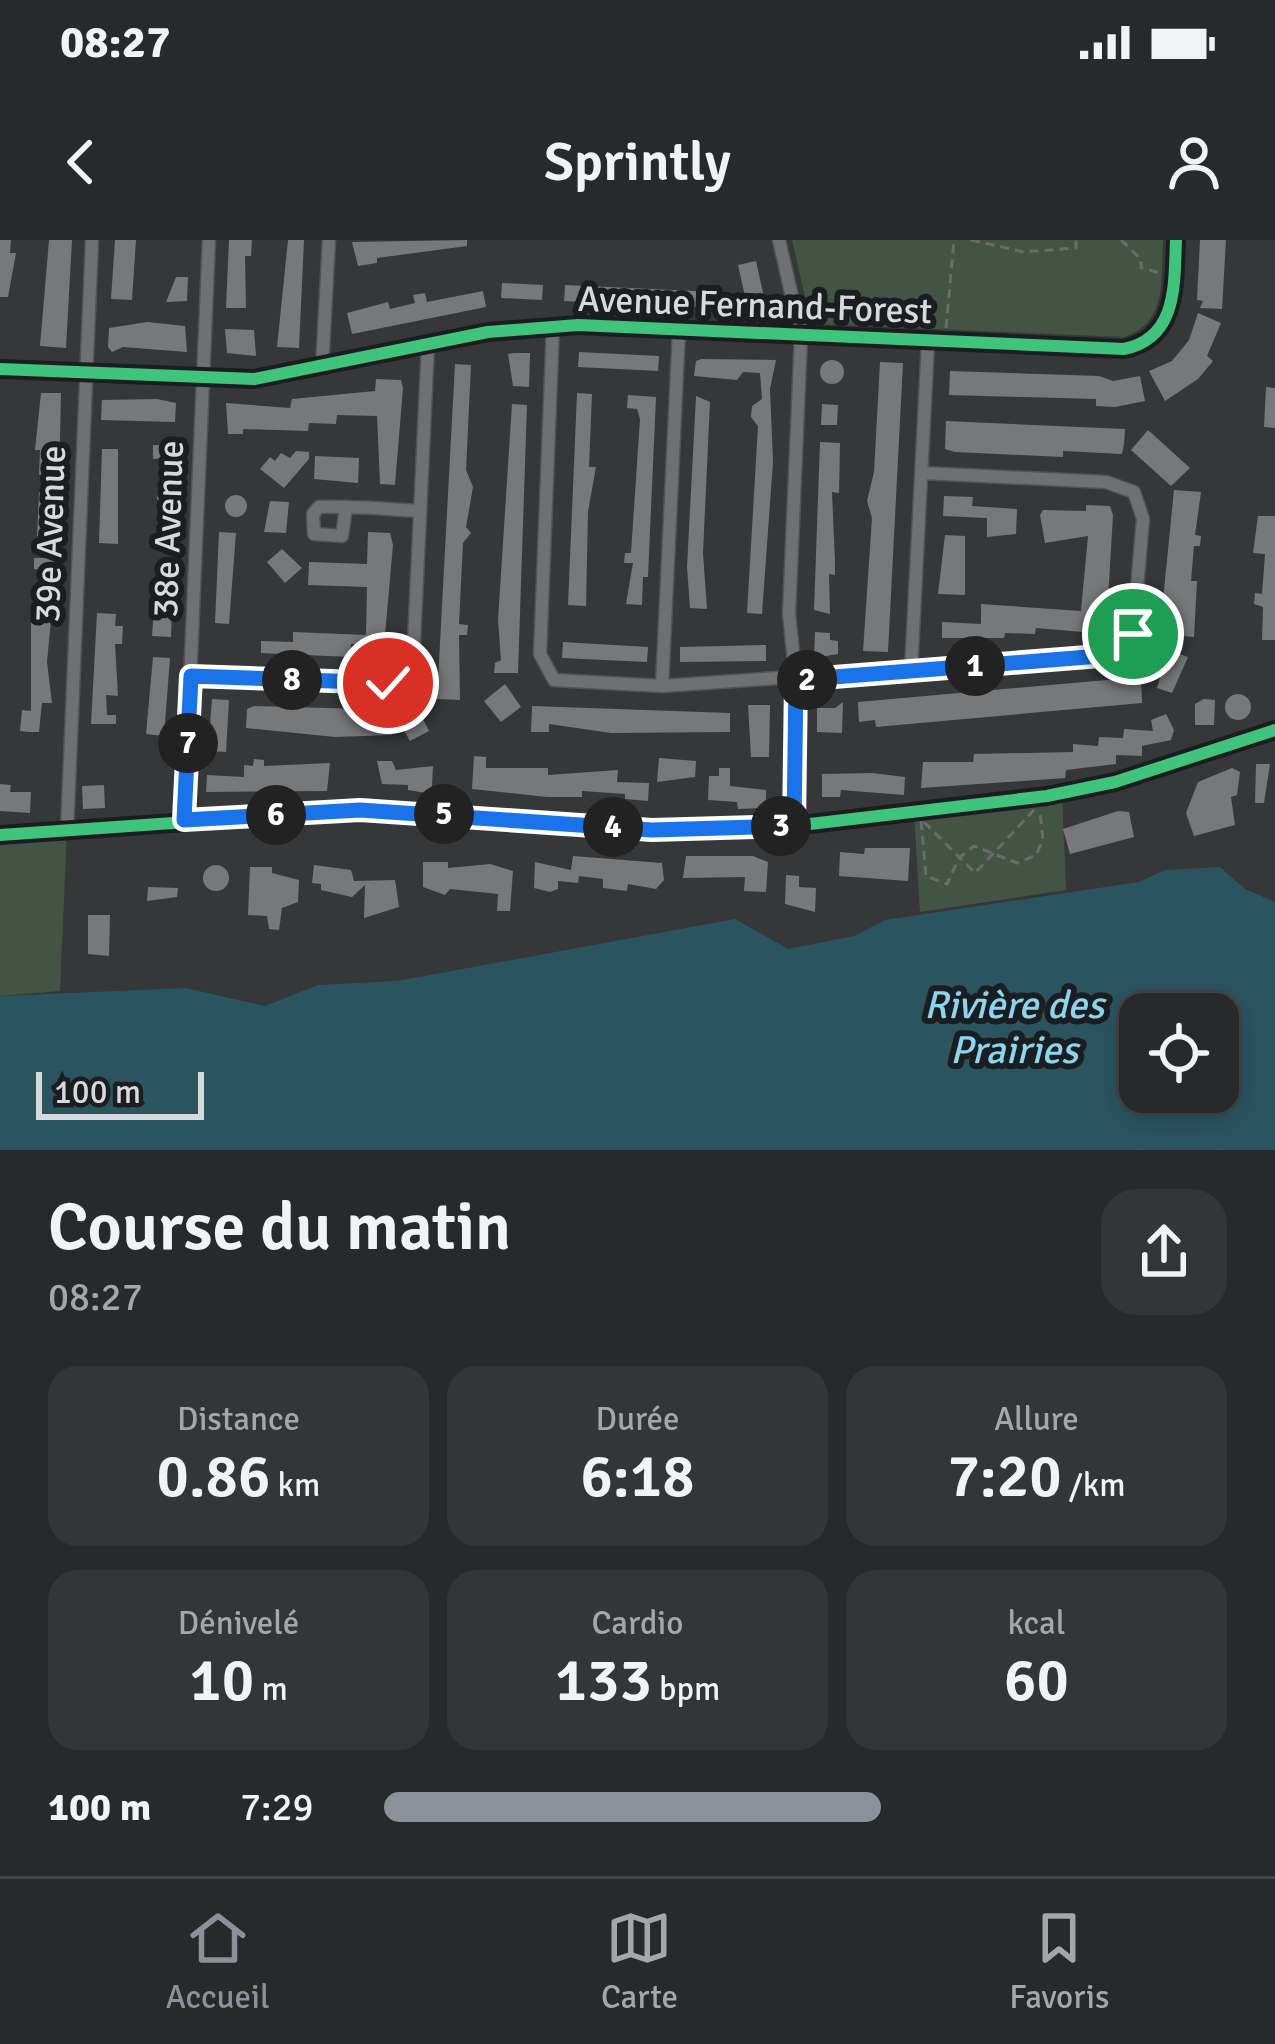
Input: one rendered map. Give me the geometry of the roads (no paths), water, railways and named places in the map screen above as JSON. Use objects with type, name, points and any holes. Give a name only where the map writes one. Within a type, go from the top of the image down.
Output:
[{"type":"street","name":"39e Avenue","points":[[67,831],[92,240]]},
{"type":"street","name":"38e Avenue","points":[[184,820],[209,240]]},
{"type":"street","points":[[322,367],[328,240]]},
{"type":"street","points":[[779,240],[801,336],[789,614],[796,680],[794,826]]},
{"type":"street","name":"Avenue Fernand-Forest","points":[[0,369],[268,378],[428,344],[554,326],[1109,350],[1150,339],[1168,318],[1176,240]]},
{"type":"street","points":[[554,326],[540,654],[546,673],[565,683],[662,686],[796,680],[1113,655],[1126,648],[1133,634],[1143,519],[1134,492],[1106,482],[922,472]]},
{"type":"street","points":[[662,686],[679,330]]},
{"type":"street","points":[[911,671],[928,341]]},
{"type":"street","points":[[191,676],[388,683],[404,680],[412,669],[428,344]]},
{"type":"street","points":[[346,507],[420,511]]},
{"type":"street","points":[[0,835],[360,810],[652,830],[918,816],[1115,782],[1275,730]]},
{"type":"water","name":"Rivière des Prairies","points":[[1220,867],[1245,889],[1275,902],[1275,1150],[0,1150],[0,996],[186,988],[265,1006],[318,985],[397,981],[735,919],[788,949],[854,936],[885,920],[1139,882],[1165,870]]}]
